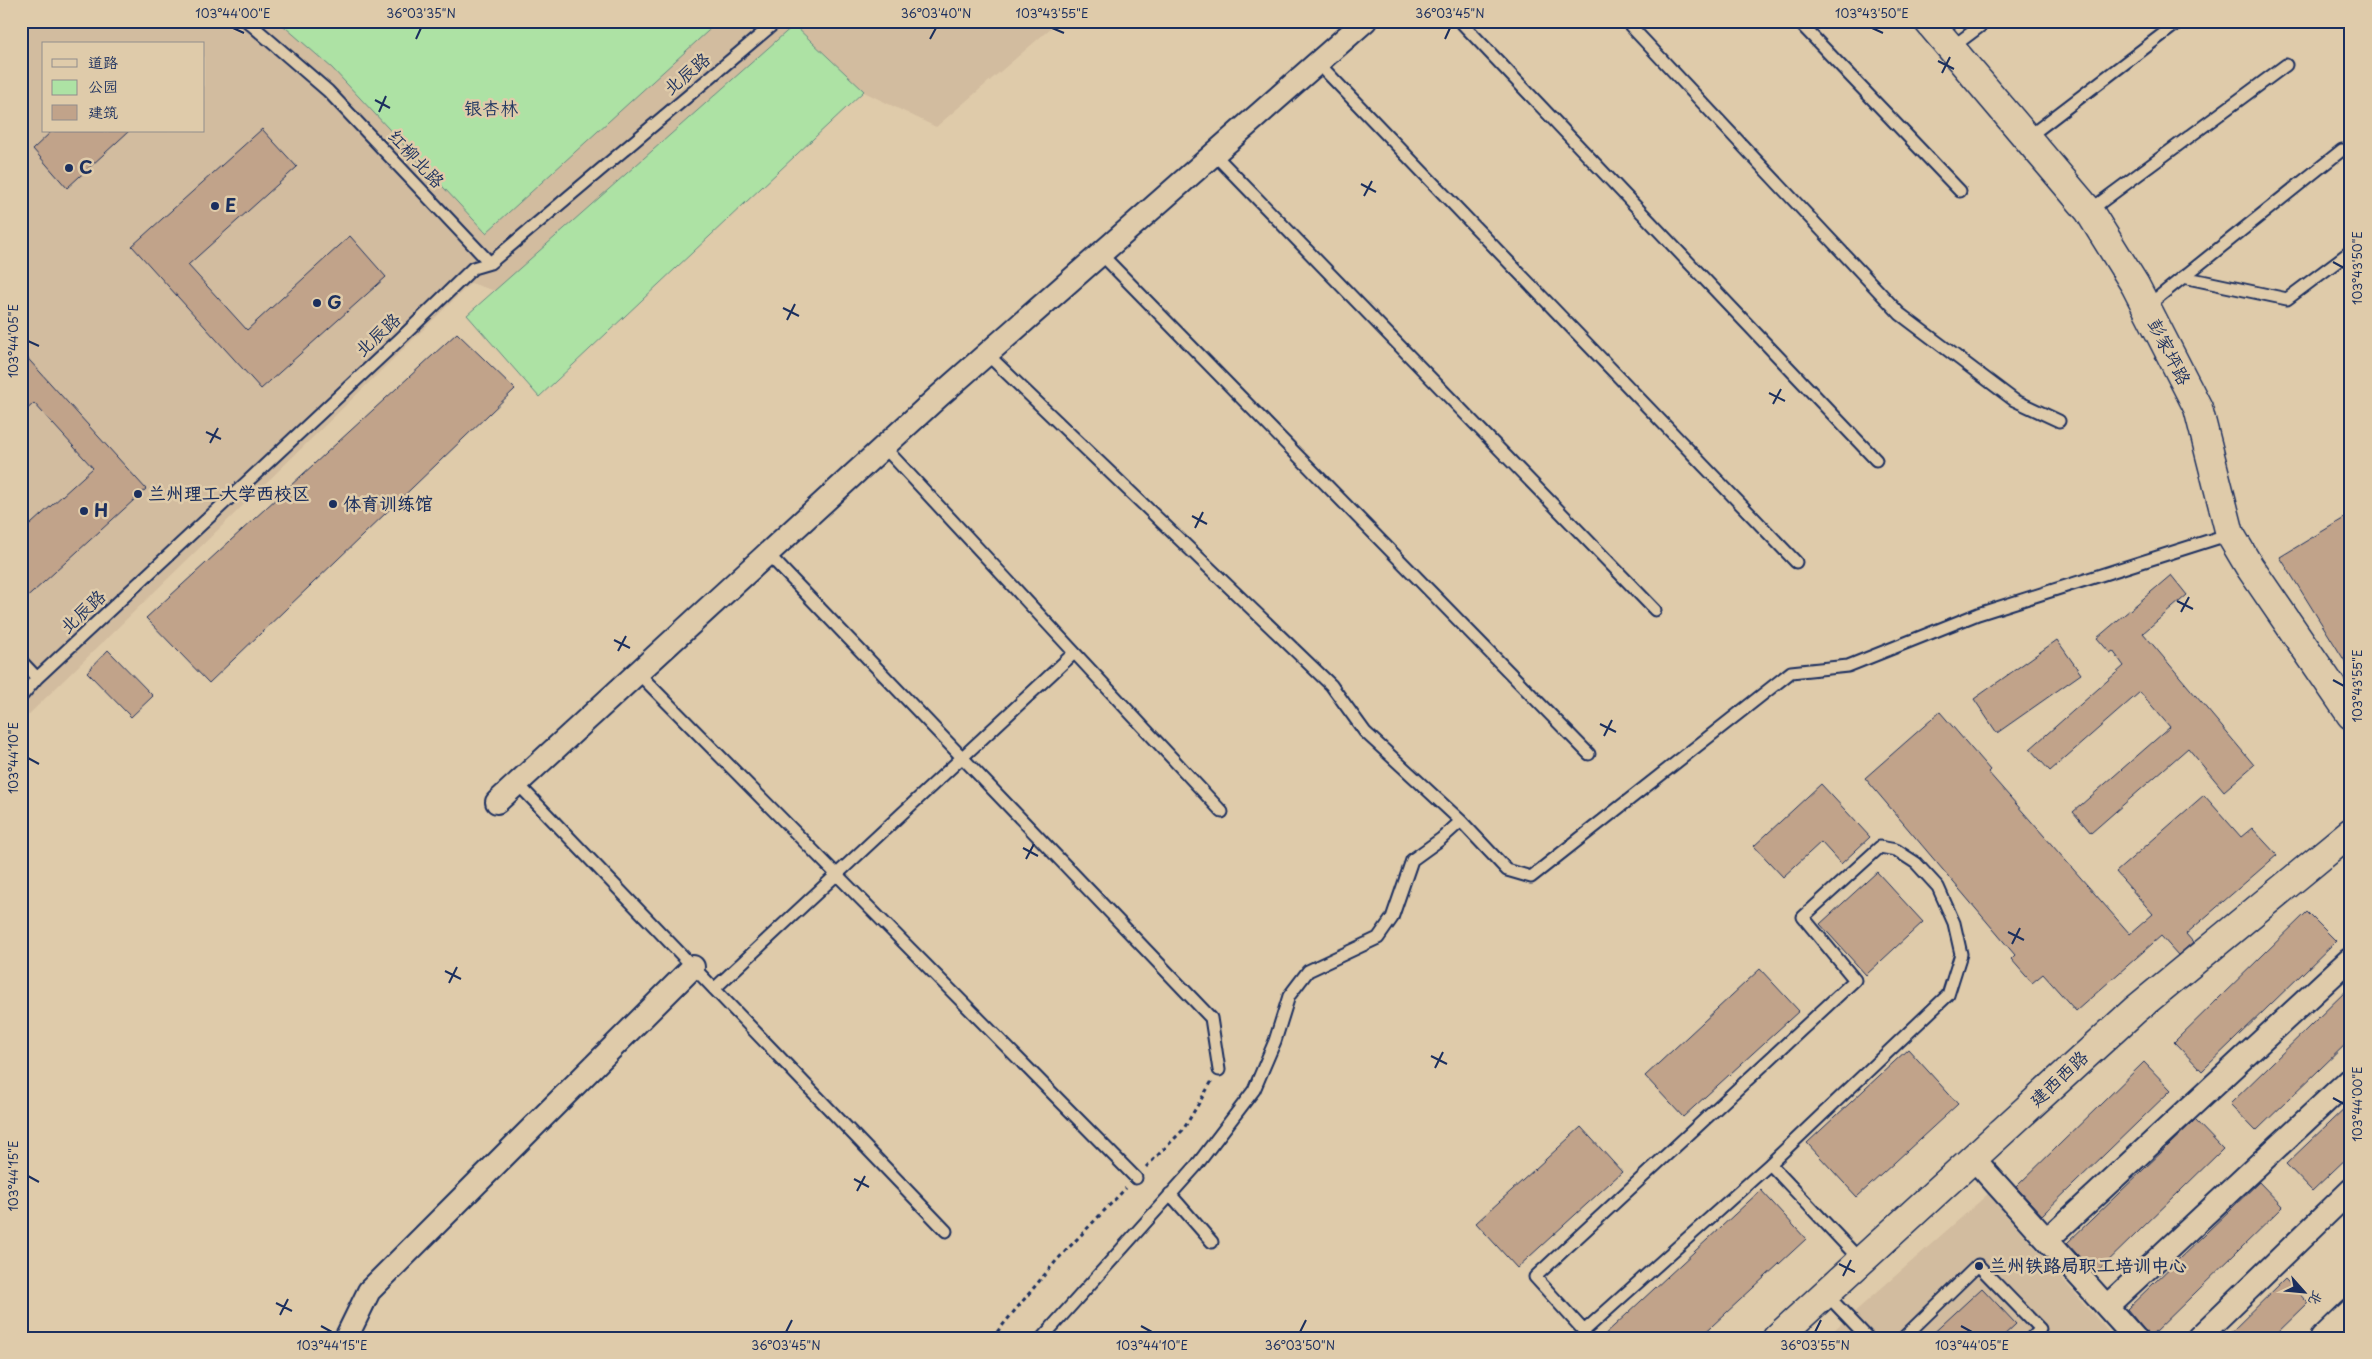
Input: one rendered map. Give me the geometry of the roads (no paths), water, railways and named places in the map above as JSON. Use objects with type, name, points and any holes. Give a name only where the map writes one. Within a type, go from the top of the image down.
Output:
[{"type":"street","points":[[497,802],[987,354],[1365,21]]},
{"type":"street","name":"彭家坪路","points":[[1928,21],[2089,211],[2146,307],[2198,408],[2230,534],[2248,566],[2351,715]]},
{"type":"street","name":"建西西路","points":[[1777,1338],[2134,1010],[2351,832]]},
{"type":"street","points":[[2047,1240],[2350,960]]},
{"type":"street","points":[[346,1338],[369,1291],[693,967]]},
{"type":"street","points":[[2107,1306],[2351,1078]]},
{"type":"street","points":[[1973,1158],[2135,1338]]},
{"type":"street","points":[[2198,1338],[2351,1190]]},
{"type":"street","points":[[2322,1338],[2351,1310]]},
{"type":"lane","name":"红柳北路","points":[[247,21],[328,91],[490,263]]},
{"type":"lane","name":"北辰路","points":[[21,697],[37,678],[401,338],[473,268],[490,263],[777,21]]},
{"type":"lane","points":[[1460,21],[1876,460]]},
{"type":"lane","points":[[1626,21],[1900,314],[2014,400],[2059,421]]},
{"type":"lane","points":[[1798,21],[1960,191]]},
{"type":"lane","points":[[1950,48],[1987,21]]},
{"type":"lane","points":[[2027,138],[2180,21]]},
{"type":"lane","points":[[1318,63],[1796,562]]},
{"type":"lane","points":[[2089,211],[2286,65]]},
{"type":"lane","points":[[2146,307],[2342,150]]},
{"type":"lane","points":[[1214,154],[1656,610]]},
{"type":"lane","points":[[2183,277],[2287,299],[2351,251]]},
{"type":"lane","points":[[1101,254],[1589,754]]},
{"type":"lane","points":[[987,354],[1331,685],[1365,732],[1461,821],[1506,870],[1531,877],[1791,672],[1848,666],[1978,614],[2230,534]]},
{"type":"lane","points":[[884,447],[1222,812]]},
{"type":"lane","points":[[768,554],[1211,1018],[1219,1070]]},
{"type":"lane","points":[[714,989],[1074,652]]},
{"type":"lane","points":[[21,661],[37,678]]},
{"type":"lane","points":[[638,673],[1136,1178]]},
{"type":"lane","points":[[517,783],[946,1231]]},
{"type":"lane","points":[[1042,1338],[1196,1166],[1254,1090],[1275,1041],[1289,996],[1308,971],[1378,938],[1392,918],[1412,860],[1461,821]]},
{"type":"lane","points":[[1880,847],[1896,850],[1916,864],[1938,887],[1954,923],[1961,954],[1948,994],[1770,1164],[1584,1331],[1535,1277],[1855,980],[1803,917],[1880,847]]},
{"type":"lane","points":[[1770,1164],[1861,1261]]},
{"type":"lane","points":[[1170,1194],[1212,1242]]},
{"type":"lane","points":[[1903,1338],[1978,1265],[2040,1329],[2031,1338]]},
{"type":"lane","points":[[1826,1293],[1868,1338]]},
{"type":"place","name":"C","points":[[69,168]]},
{"type":"place","name":"E","points":[[215,206]]},
{"type":"place","name":"G","points":[[317,303]]},
{"type":"place","name":"兰州理工大学西校区","points":[[138,494]]},
{"type":"place","name":"体育训练馆","points":[[333,504]]},
{"type":"place","name":"H","points":[[84,511]]},
{"type":"place","name":"兰州铁路局职工培训中心","points":[[1979,1266]]},
{"type":"park label","name":"银杏林","points":[[491,109]]}]
